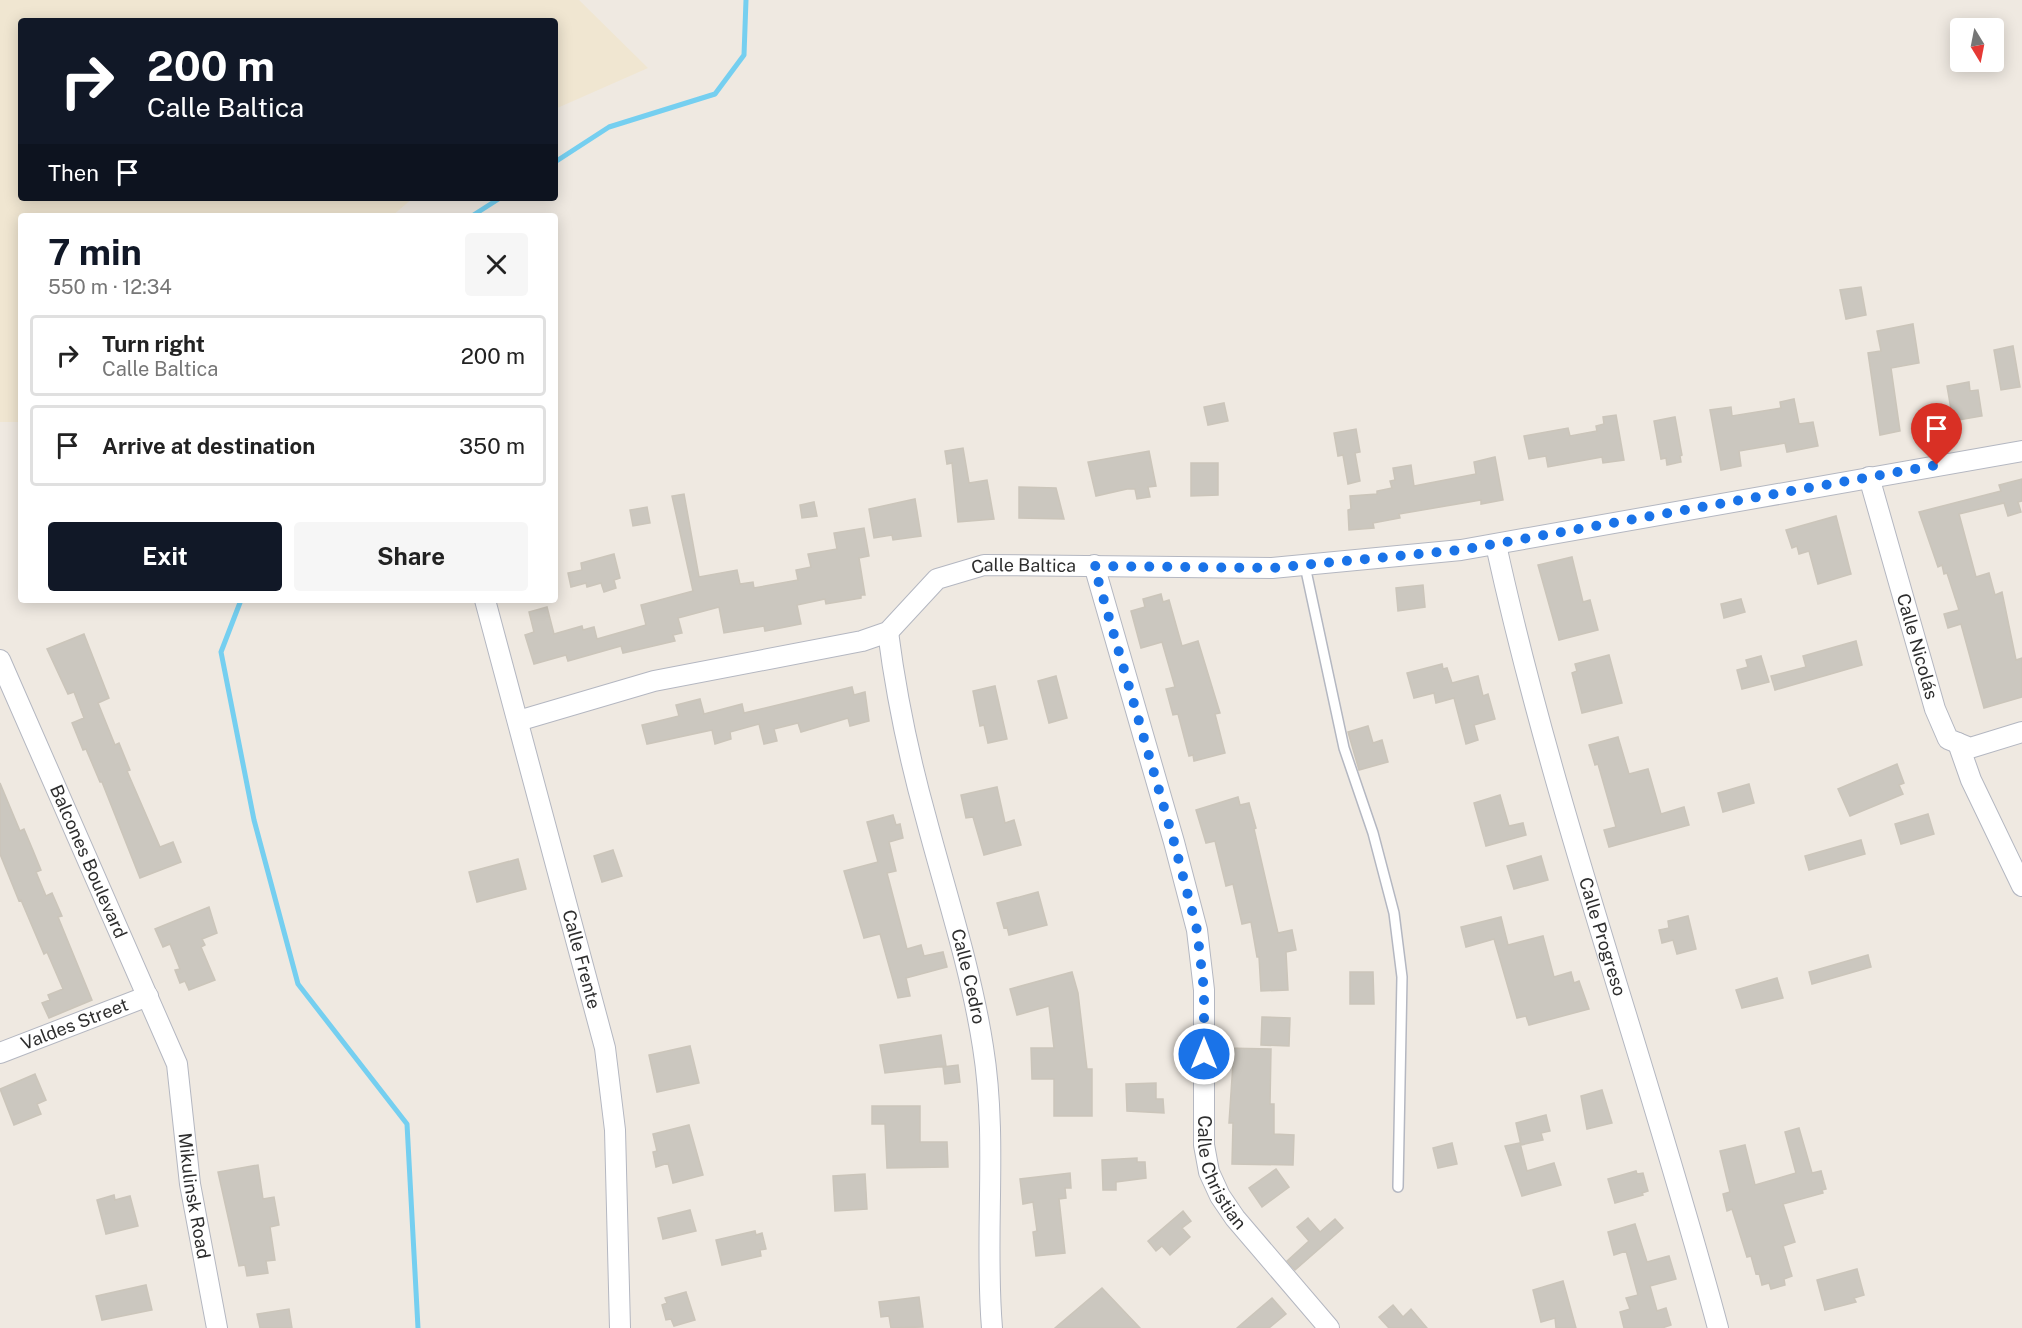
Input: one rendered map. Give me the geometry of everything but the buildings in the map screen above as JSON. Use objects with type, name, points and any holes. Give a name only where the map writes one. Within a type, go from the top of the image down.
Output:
[{"type":"street","name":"Calle Baltica","points":[[518,721],[654,681],[843,646],[888,632],[937,579],[984,565],[1305,566],[1496,545],[2022,451]]},
{"type":"street","name":"Calle Nicolás","points":[[1869,477],[1935,709],[1948,739],[1958,743],[1971,780],[2022,886]]},
{"type":"street","name":"Calle Progreso","points":[[1496,545],[1513,623],[1570,830],[1718,1328]]},
{"type":"street","name":"Calle Christian","points":[[1094,566],[1174,842],[1197,930],[1204,990],[1204,1145],[1209,1172],[1220,1196],[1235,1218],[1329,1328]]},
{"type":"street","name":"Calle Frente","points":[[487,603],[605,1048],[615,1130],[620,1328]]},
{"type":"street","name":"Calle Cedro","points":[[888,632],[905,728],[926,818],[957,929],[983,1047],[989,1096],[992,1328]]},
{"type":"street","name":"Balcones Boulevard","points":[[0,660],[177,1064]]},
{"type":"street","points":[[1958,743],[1970,748],[2022,732]]},
{"type":"street","name":"Valdes Street","points":[[0,1053],[148,996]]},
{"type":"street","name":"Mikulinsk Road","points":[[177,1064],[190,1184],[217,1328]]},
{"type":"lane","points":[[1305,566],[1344,748],[1373,833],[1394,913],[1402,977],[1398,1187]]},
{"type":"shaded area","points":[[0,0],[579,0],[648,68],[558,108],[558,18],[18,18],[18,201],[410,201],[396,213],[18,213],[18,422],[0,422]]},
{"type":"waterway","points":[[558,160],[609,127],[715,94],[744,55],[746,0]]},
{"type":"waterway","points":[[477,213],[495,201]]},
{"type":"waterway","points":[[240,603],[221,652],[254,820],[298,984],[407,1124],[418,1328]]},
{"type":"route","points":[[1204,1054],[1204,990],[1197,930],[1174,842],[1094,566],[1272,568],[1461,550],[1606,526],[1937,465]]}]
